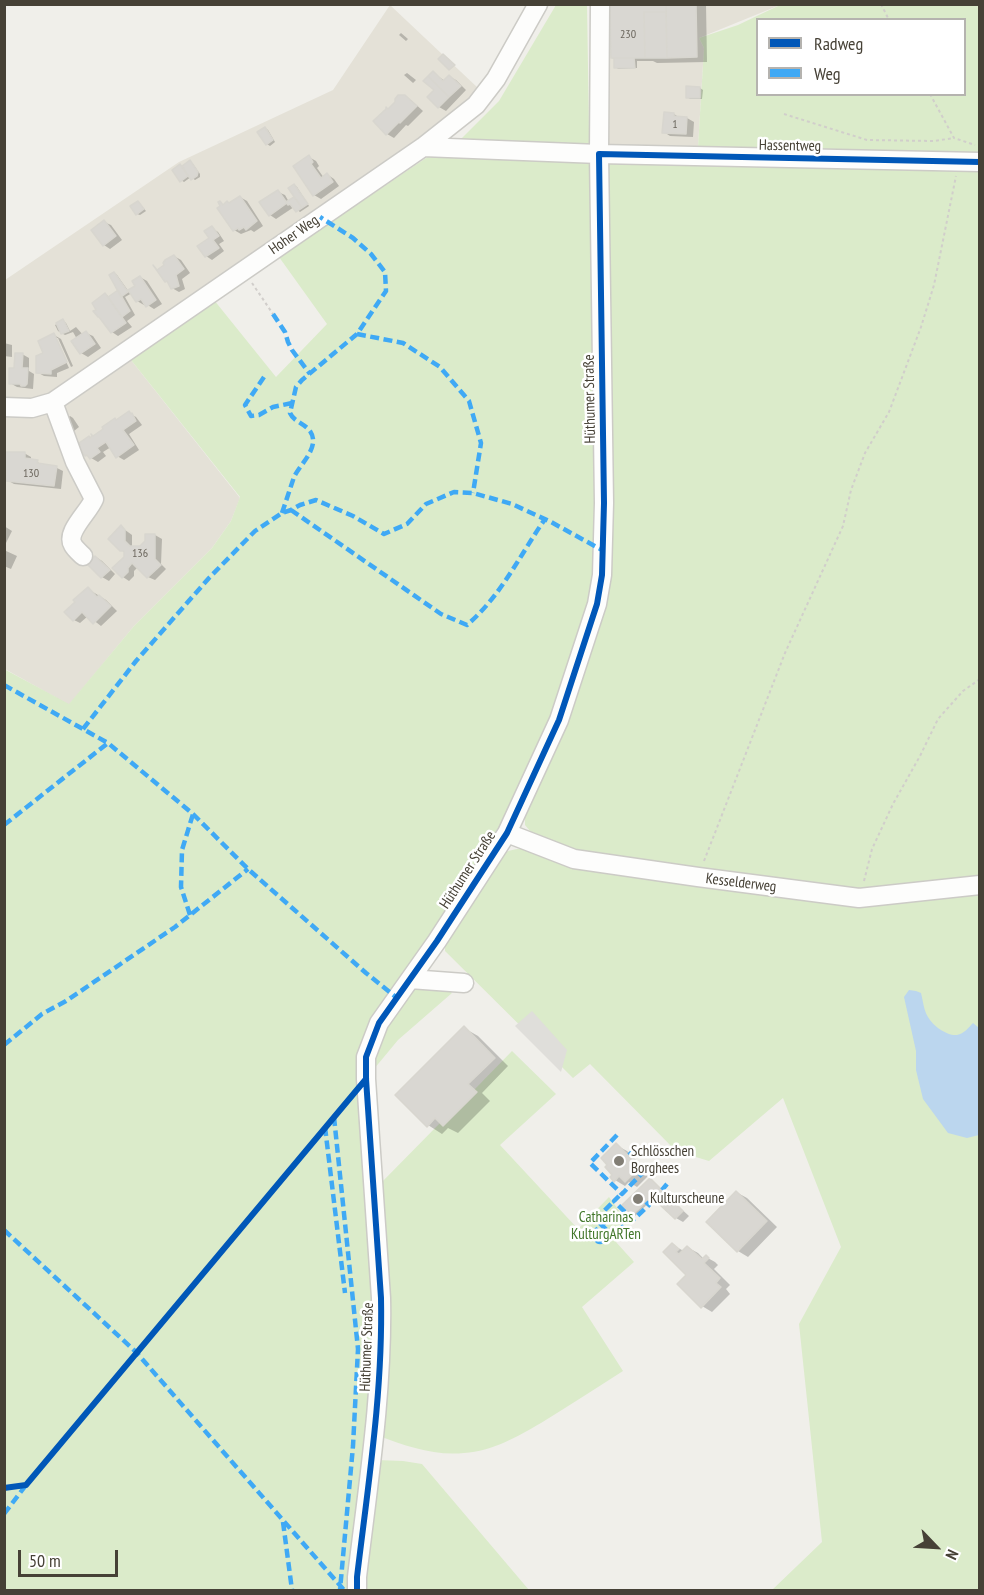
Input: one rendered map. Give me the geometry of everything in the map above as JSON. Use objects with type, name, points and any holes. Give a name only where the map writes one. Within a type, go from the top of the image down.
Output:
[{"type":"street","name":"Hoher Weg","points":[[4,407],[32,408],[53,402],[423,147],[476,105],[496,79],[537,4]]},
{"type":"street","name":"Hüthumer Straße","points":[[357,1590],[373,1449],[382,1332],[366,1057],[379,1023],[437,941],[507,833],[559,720],[597,604],[602,575],[604,503],[599,154],[600,4]]},
{"type":"street","name":"Hassentweg","points":[[423,147],[599,154],[977,157]]},
{"type":"street","points":[[53,402],[75,462],[94,499],[72,531],[73,545],[83,556]]},
{"type":"street","name":"Kesselderweg","points":[[507,833],[574,859],[859,898],[980,885]]},
{"type":"street","points":[[410,979],[464,983]]},
{"type":"path","points":[[881,4],[888,18]]},
{"type":"path","points":[[931,96],[954,138]]},
{"type":"path","points":[[698,877],[785,653],[843,526],[851,490],[865,453],[889,411],[917,337],[934,285],[957,170],[977,157],[977,146],[954,138],[934,141],[867,140],[784,114]]},
{"type":"path","points":[[243,270],[273,314]]},
{"type":"path","points":[[859,898],[872,849],[938,719],[963,691],[980,679]]},
{"type":"shaded area","points":[[390,5],[478,88],[476,93],[439,127],[120,344],[240,498],[231,521],[212,548],[134,626],[69,705],[5,669],[5,280],[179,162],[333,90]]},
{"type":"shaded area","points":[[600,5],[780,5],[699,38],[704,48],[698,147],[599,154]]},
{"type":"shaded area","points":[[532,1011],[567,1050],[561,1072],[515,1026]]},
{"type":"green space","points":[[556,5],[587,5],[596,559],[593,587],[558,698],[513,805],[478,869],[370,1024],[357,1062],[376,1329],[349,1580],[350,1590],[5,1590],[4,669],[69,704],[134,626],[212,548],[231,521],[240,497],[131,360],[214,300],[276,377],[327,324],[279,257],[429,156],[460,140],[499,101]]},
{"type":"green space","points":[[780,5],[979,5],[979,1590],[772,1590],[822,1542],[799,1324],[841,1247],[783,1098],[709,1161],[676,1151],[590,1064],[573,1078],[445,951],[445,940],[503,853],[530,848],[575,854],[535,837],[525,825],[525,811],[598,628],[608,159],[936,166],[698,147],[704,48],[699,38],[738,25]]},
{"type":"green space","points":[[432,973],[452,993],[398,1040],[374,1069],[377,1049],[385,1026],[421,975]]},
{"type":"green space","name":"Catharinas KulturgARTen","points":[[512,1051],[556,1094],[500,1145],[578,1229],[609,1197],[632,1228],[616,1242],[634,1262],[582,1307],[623,1371],[541,1423],[495,1446],[475,1452],[453,1454],[420,1449],[379,1436],[380,1184],[440,1123],[443,1126],[477,1093],[474,1090]]},
{"type":"green space","points":[[376,1460],[422,1464],[529,1590],[364,1590]]},
{"type":"water","points":[[909,990],[921,993],[928,1017],[945,1032],[953,1035],[960,1034],[973,1023],[979,1028],[979,1135],[967,1138],[948,1133],[923,1099],[916,1070],[916,1051],[904,997]]},
{"type":"building","points":[[610,4],[666,4],[666,12],[644,12],[645,58],[611,58]]},
{"type":"building","points":[[666,4],[696,4],[697,57],[667,58]]},
{"type":"building","points":[[644,12],[666,12],[667,58],[645,58]]},
{"type":"building","points":[[443,54],[455,65],[449,70],[438,59]]},
{"type":"building","points":[[614,58],[634,58],[635,68],[614,68]]},
{"type":"building","points":[[433,71],[443,81],[449,75],[461,86],[449,97],[428,76]]},
{"type":"building","points":[[428,76],[449,97],[438,108],[427,97],[434,90],[423,81]]},
{"type":"building","points":[[686,86],[700,87],[700,98],[686,98]]},
{"type":"building","points":[[398,95],[405,95],[417,106],[386,135],[373,121],[386,107],[388,109],[395,102]]},
{"type":"building","points":[[664,112],[687,117],[686,134],[662,133]]},
{"type":"building","points":[[265,127],[273,140],[266,145],[257,132]]},
{"type":"building","points":[[309,155],[313,162],[311,164],[321,178],[327,173],[333,182],[313,196],[293,166]]},
{"type":"building","points":[[190,160],[198,172],[197,176],[191,180],[182,166]]},
{"type":"building","points":[[180,164],[188,176],[180,182],[172,170]]},
{"type":"building","points":[[294,184],[308,204],[302,208],[288,188]]},
{"type":"building","points":[[278,190],[287,203],[269,216],[259,202]]},
{"type":"building","points":[[240,196],[257,221],[246,230],[244,227],[233,231],[217,208],[220,206],[218,202],[220,201],[223,205]]},
{"type":"building","points":[[294,197],[302,208],[296,212],[286,202]]},
{"type":"building","points":[[138,201],[144,209],[136,215],[130,206]]},
{"type":"building","points":[[104,220],[116,236],[103,246],[91,230]]},
{"type":"building","points":[[212,226],[219,236],[213,240],[219,248],[205,257],[197,246],[209,238],[204,231]]},
{"type":"building","points":[[174,255],[184,269],[176,275],[179,286],[171,289],[153,265],[157,270],[164,265],[165,260]]},
{"type":"building","points":[[114,272],[128,292],[121,297],[109,275]]},
{"type":"building","points":[[140,276],[156,300],[146,307],[141,299],[136,302],[128,290],[135,286],[132,281]]},
{"type":"building","points":[[118,290],[130,311],[122,317],[108,297]]},
{"type":"building","points":[[105,293],[126,323],[111,333],[93,311],[96,310],[92,303]]},
{"type":"building","points":[[63,319],[69,331],[61,334],[56,323]]},
{"type":"building","points":[[86,331],[95,344],[80,354],[71,341]]},
{"type":"building","points":[[54,333],[67,362],[51,370],[51,374],[36,373],[36,356],[43,353],[38,341]]},
{"type":"building","points":[[15,353],[23,353],[22,368],[28,368],[25,386],[9,384],[9,368],[14,368]]},
{"type":"building","points":[[129,411],[136,421],[123,430],[134,445],[116,458],[106,442],[97,448],[100,452],[90,459],[87,455],[85,456],[78,446],[79,443]]},
{"type":"building","points":[[5,452],[25,452],[25,458],[38,460],[37,463],[57,466],[54,486],[6,481]]},
{"type":"building","points":[[121,525],[125,530],[125,541],[130,546],[140,546],[145,541],[145,534],[155,534],[155,559],[161,565],[147,578],[132,563],[122,578],[112,568],[124,557],[124,551],[120,551],[108,539]]},
{"type":"building","points":[[95,556],[110,570],[101,578],[87,564]]},
{"type":"building","points":[[88,587],[97,597],[99,595],[111,606],[93,624],[82,612],[73,621],[64,612],[75,602],[73,600]]},
{"type":"building","points":[[464,1026],[495,1058],[468,1084],[477,1092],[443,1126],[435,1118],[427,1127],[395,1095]]},
{"type":"building","name":"Schlösschen Borghees","points":[[616,1143],[640,1167],[625,1182],[619,1176],[614,1182],[610,1177],[612,1175],[605,1167],[607,1165],[601,1158]]},
{"type":"building","name":"Kulturscheune","points":[[650,1178],[668,1196],[659,1204],[652,1196],[632,1215],[622,1205]]},
{"type":"building","points":[[736,1191],[767,1221],[737,1252],[706,1222]]},
{"type":"building","points":[[668,1196],[683,1211],[675,1219],[659,1204]]},
{"type":"building","points":[[672,1243],[679,1249],[676,1252],[679,1254],[687,1246],[702,1259],[706,1255],[709,1258],[704,1263],[720,1278],[716,1283],[721,1287],[701,1308],[677,1284],[686,1275],[663,1252]]},
{"type":"marked path","points":[[282,513],[294,477],[313,443],[310,431],[290,413],[296,387],[357,334],[386,291],[385,272],[371,254],[353,238],[320,217]]},
{"type":"marked path","points":[[273,314],[285,332],[292,350],[310,374]]},
{"type":"marked path","points":[[357,334],[403,343],[440,367],[469,401],[481,443],[473,493]]},
{"type":"marked path","points":[[264,377],[245,405],[251,416],[259,415],[273,407],[292,403]]},
{"type":"marked path","points":[[83,729],[136,661],[209,578],[255,531],[282,513],[300,505],[316,500],[353,516],[384,534],[407,524],[426,504],[454,492],[473,493],[512,504],[602,550]]},
{"type":"marked path","points":[[291,510],[441,614],[467,625],[500,588],[545,519]]},
{"type":"marked path","points":[[4,685],[108,743]]},
{"type":"marked path","points":[[4,825],[108,743],[193,814],[248,869],[397,998]]},
{"type":"marked path","points":[[190,915],[181,887],[182,850],[193,814]]},
{"type":"marked path","points":[[4,1045],[42,1014],[66,1001],[175,927],[248,869]]},
{"type":"marked path","points":[[334,1117],[358,1349],[353,1446],[340,1590]]},
{"type":"marked path","points":[[325,1127],[345,1293]]},
{"type":"marked path","points":[[617,1135],[590,1163],[622,1194],[649,1166]]},
{"type":"marked path","points":[[629,1155],[633,1151]]},
{"type":"marked path","points":[[662,1190],[667,1184]]},
{"type":"marked path","points":[[619,1196],[614,1201],[633,1220],[649,1205],[646,1202]]},
{"type":"marked path","points":[[598,1235],[595,1231],[612,1216],[623,1228],[613,1237],[596,1219],[614,1201]]},
{"type":"marked path","points":[[4,1230],[136,1352],[344,1590]]},
{"type":"marked path","points":[[600,1234],[604,1238],[600,1242],[596,1238],[600,1234]]},
{"type":"marked path","points":[[4,1514],[26,1485]]},
{"type":"marked path","points":[[283,1522],[292,1590]]},
{"type":"cycle path","points":[[357,1590],[377,1403],[381,1333],[381,1298],[366,1057],[379,1023],[437,941],[507,833],[559,720],[597,604],[602,575],[604,503],[599,154],[980,162]]},
{"type":"cycle path","points":[[4,1488],[26,1485],[366,1079]]},
{"type":"place","name":"Schlösschen Borghees","points":[[619,1161]]},
{"type":"place","name":"Kulturscheune","points":[[638,1199]]}]
